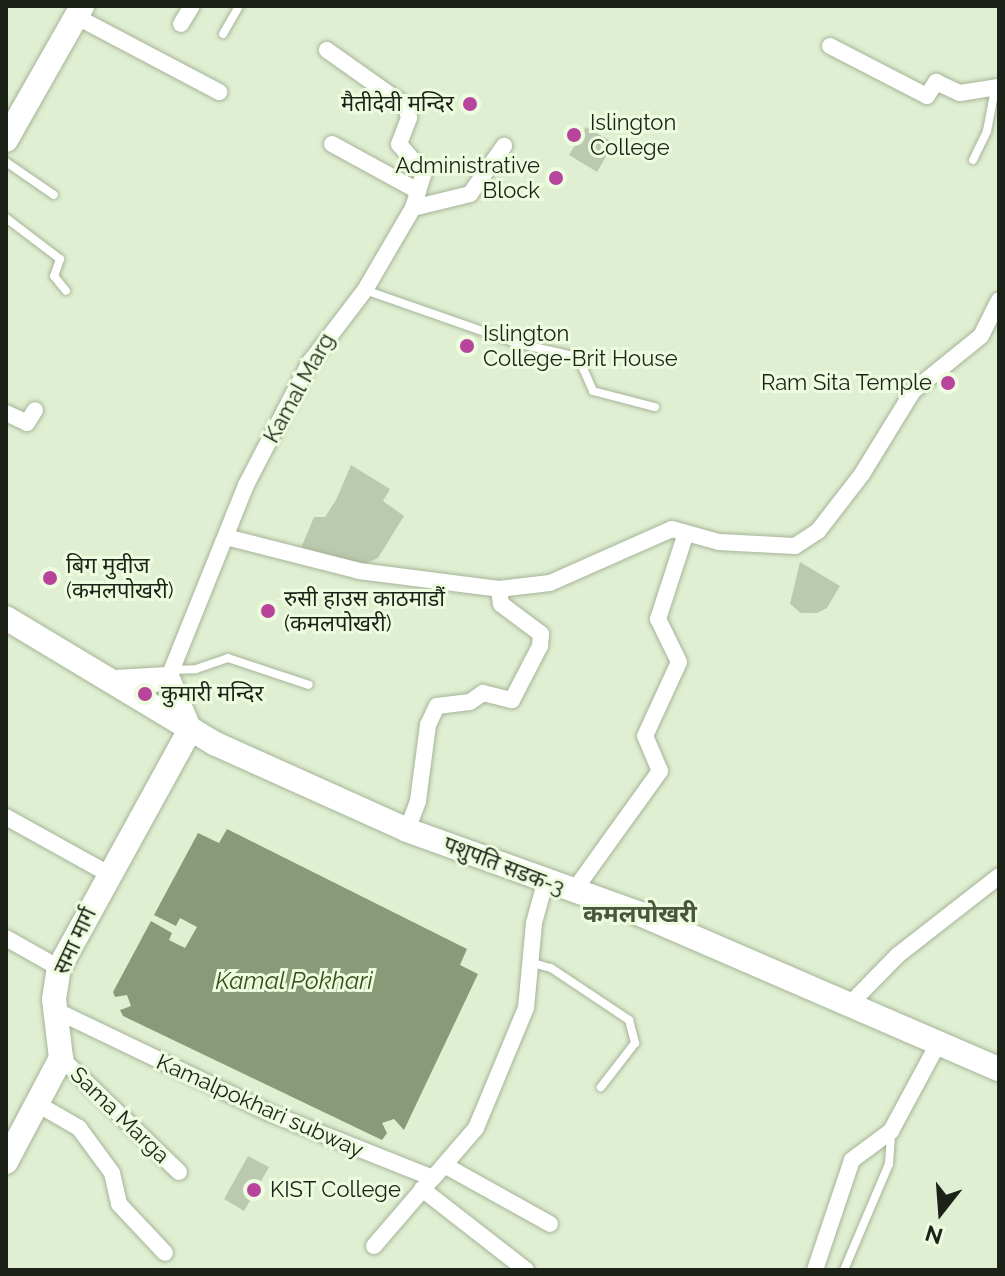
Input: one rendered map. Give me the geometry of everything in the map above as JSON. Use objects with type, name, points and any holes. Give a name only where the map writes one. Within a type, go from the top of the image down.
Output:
[{"type":"main road","points":[[9,130],[80,12]]},
{"type":"main road","name":"पशुपति सडक-3","points":[[6,618],[190,730],[407,830],[545,883],[640,914],[999,1069]]},
{"type":"main road","points":[[115,682],[169,674],[190,730]]},
{"type":"main road","name":"समा मार्ग","points":[[61,1058],[59,1012],[54,999],[59,968],[190,730]]},
{"type":"main road","points":[[6,1162],[34,1102],[61,1058]]},
{"type":"street","points":[[181,24],[192,6]]},
{"type":"street","points":[[80,12],[219,92]]},
{"type":"street","points":[[830,46],[927,96],[936,82],[960,93],[998,86]]},
{"type":"street","points":[[327,50],[406,106],[409,118],[399,144],[422,166],[415,200]]},
{"type":"street","points":[[332,144],[415,200],[470,194],[504,146]]},
{"type":"street","name":"Kamal Marg","points":[[169,674],[246,485],[310,362],[365,290],[415,200]]},
{"type":"street","points":[[226,537],[359,571],[499,589],[531,589],[672,529],[719,542],[795,546],[818,531],[862,474],[913,391],[981,336],[999,300]]},
{"type":"street","points":[[6,413],[27,423],[35,410]]},
{"type":"street","points":[[573,892],[660,771],[645,736],[679,662],[658,614],[686,533]]},
{"type":"street","points":[[407,830],[418,801],[428,725],[437,706],[470,702],[483,693],[512,700],[540,646],[541,634],[501,604],[499,589]]},
{"type":"street","points":[[6,817],[109,874]]},
{"type":"street","points":[[850,1004],[898,955],[999,876]]},
{"type":"street","points":[[374,1246],[476,1128],[526,1008],[533,963],[534,923],[545,883]]},
{"type":"street","points":[[6,938],[59,968]]},
{"type":"street","name":"Kamalpokhari subway","points":[[59,1012],[272,1114],[428,1184],[526,1270]]},
{"type":"street","points":[[815,1270],[852,1160],[891,1131],[939,1042]]},
{"type":"street","name":"Sama Marga","points":[[61,1058],[179,1172]]},
{"type":"street","points":[[34,1102],[79,1128],[112,1173],[119,1204],[165,1253]]},
{"type":"street","points":[[446,1166],[550,1224]]},
{"type":"lane","points":[[223,34],[239,6]]},
{"type":"lane","points":[[973,160],[987,131],[998,86]]},
{"type":"lane","points":[[6,162],[54,195]]},
{"type":"lane","points":[[6,218],[60,259],[54,276],[66,291]]},
{"type":"lane","points":[[365,290],[516,343],[578,357],[593,391],[655,407]]},
{"type":"lane","points":[[169,674],[228,658],[309,685]]},
{"type":"lane","points":[[533,963],[551,968],[629,1020],[635,1043],[601,1087]]},
{"type":"lane","points":[[844,1270],[889,1164],[894,1146],[891,1131]]},
{"type":"shaded area","points":[[586,127],[614,143],[597,172],[569,155]]},
{"type":"shaded area","points":[[351,465],[390,489],[383,501],[404,516],[378,558],[364,564],[301,548],[314,517],[325,517],[336,500]]},
{"type":"shaded area","points":[[800,562],[840,586],[827,608],[817,613],[801,613],[790,604]]},
{"type":"shaded area","points":[[248,1156],[269,1167],[244,1211],[224,1199]]},
{"type":"water","name":"Kamal Pokhari","points":[[227,829],[467,949],[460,965],[478,974],[404,1130],[394,1119],[382,1123],[387,1133],[382,1140],[123,1016],[120,1010],[131,1006],[127,995],[115,997],[113,992],[151,921],[172,933],[169,940],[185,948],[197,927],[180,918],[176,926],[154,915],[198,833],[219,843]]},
{"type":"place","name":"मैतीदेवी मन्दिर","points":[[470,104]]},
{"type":"place","name":"Islington College","points":[[574,135]]},
{"type":"place","name":"Administrative Block","points":[[556,178]]},
{"type":"place","name":"Islington College-Brit House","points":[[467,346]]},
{"type":"place","name":"Ram Sita Temple","points":[[948,383]]},
{"type":"place","name":"बिग मुवीज (कमलपोखरी)","points":[[50,578]]},
{"type":"place","name":"रुसी हाउस काठमाडौं (कमलपोखरी)","points":[[268,611]]},
{"type":"place","name":"कुमारी मन्दिर","points":[[145,694]]},
{"type":"place","name":"KIST College","points":[[254,1190]]},
{"type":"district","name":"कमलपोखरी","points":[[640,914]]}]
